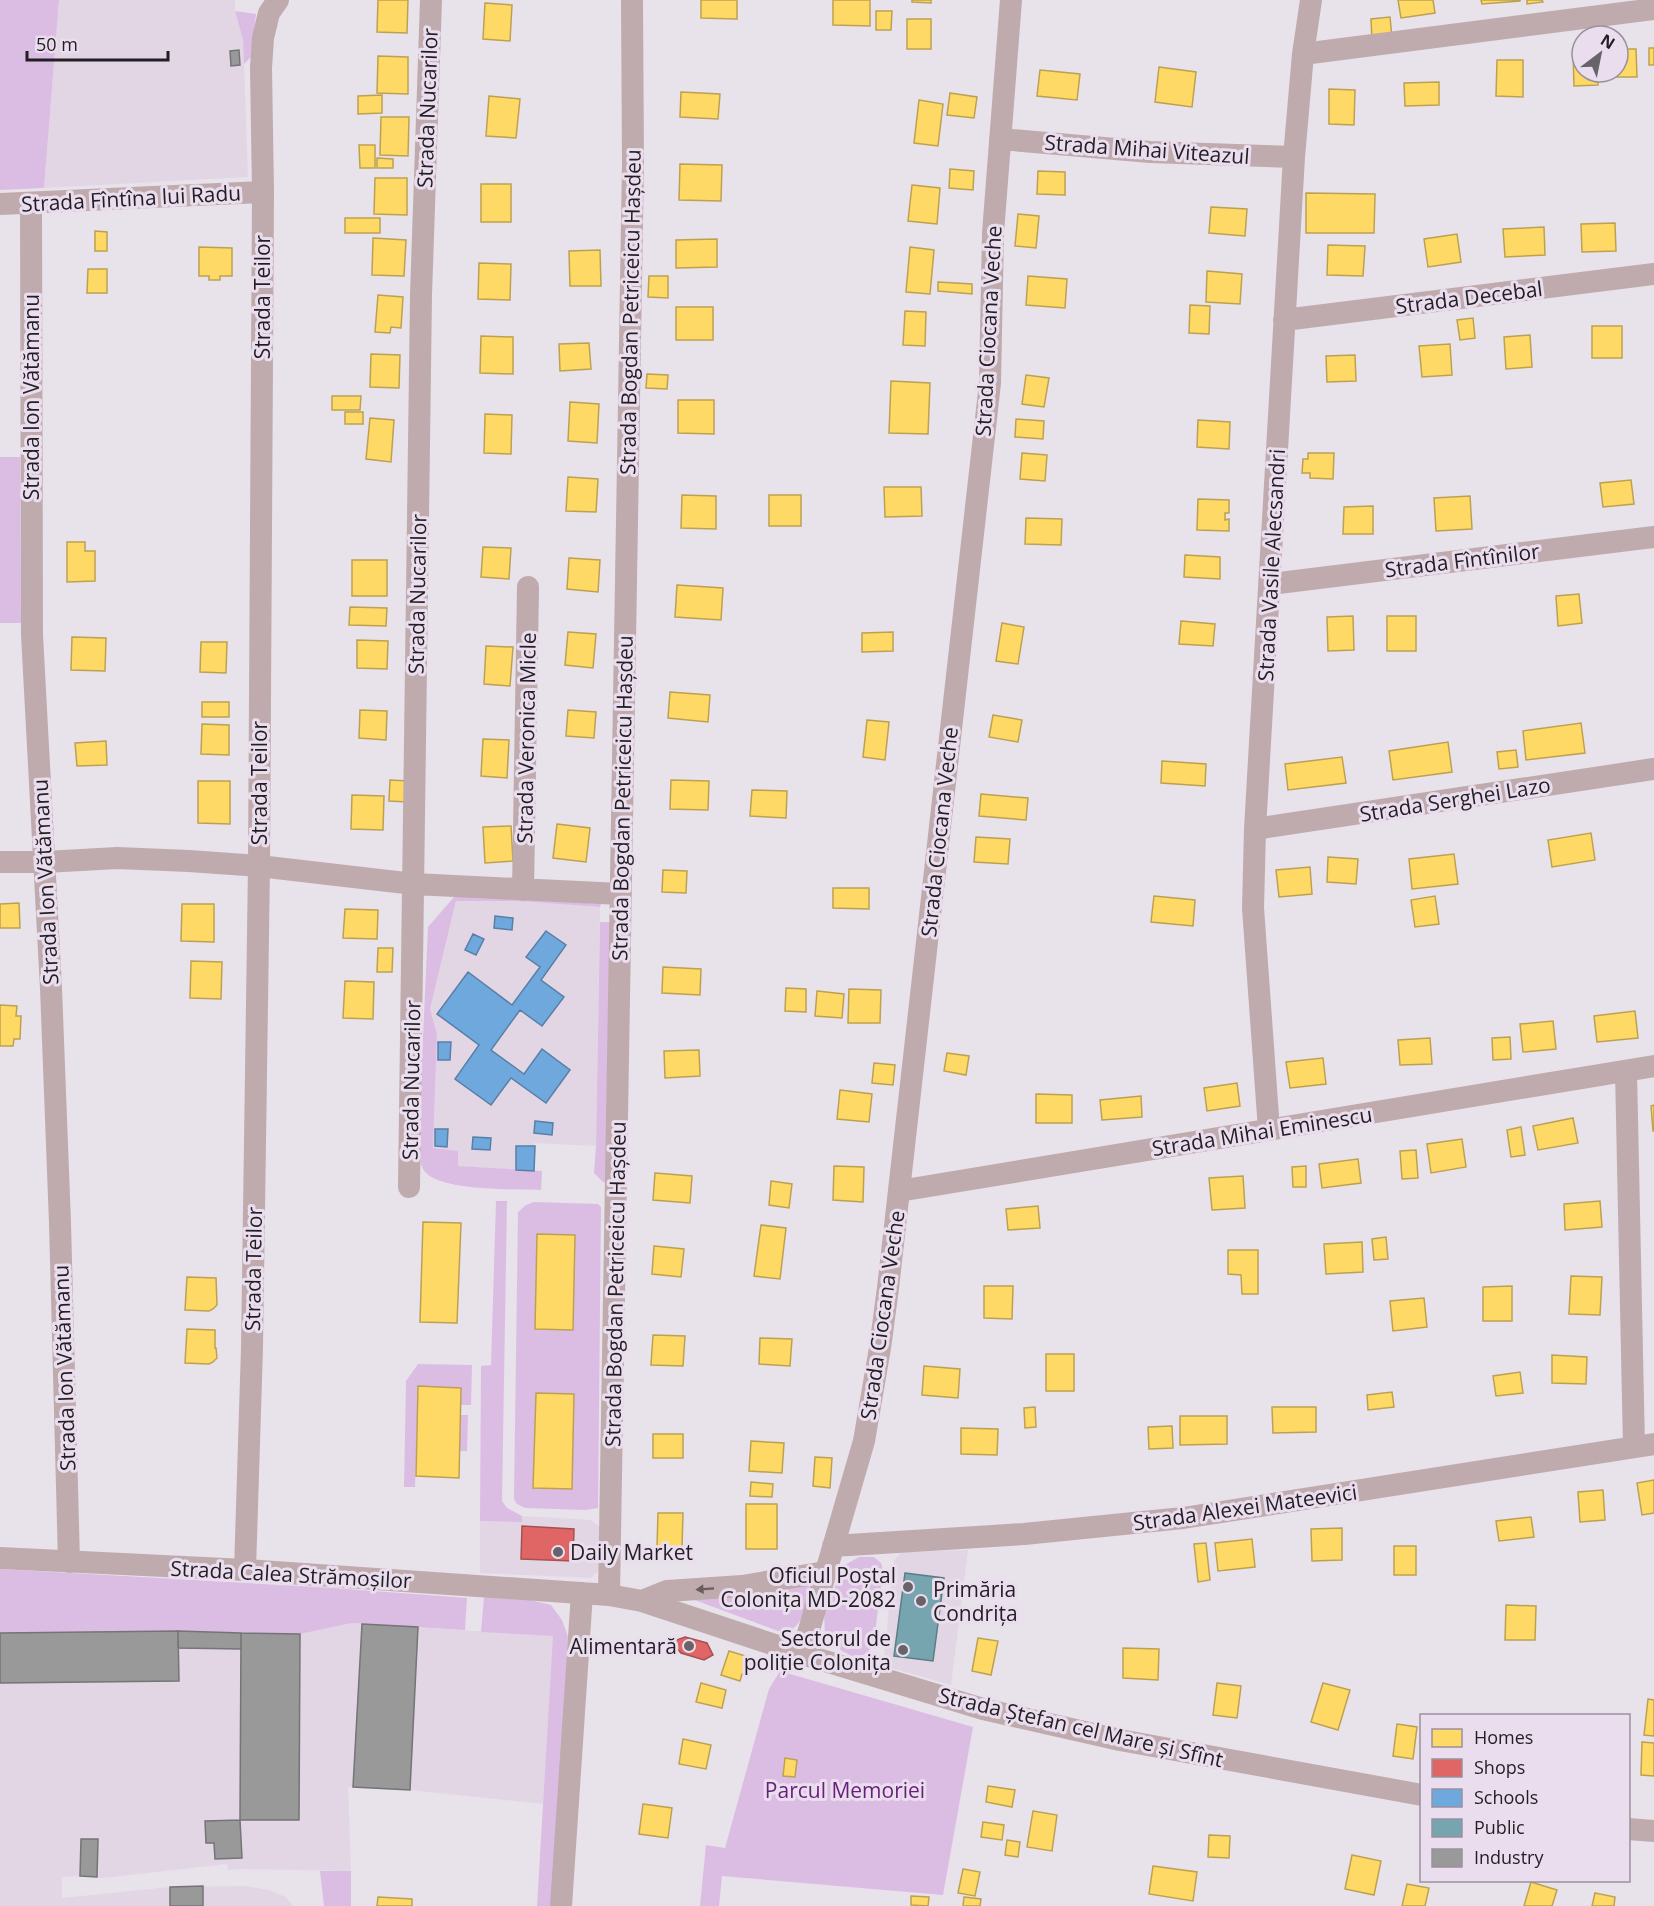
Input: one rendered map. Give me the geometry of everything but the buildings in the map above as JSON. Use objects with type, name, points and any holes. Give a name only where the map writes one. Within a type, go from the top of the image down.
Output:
[{"type":"street","name":"Strada Teilor","points":[[245,1570],[252,1348],[259,866],[263,192],[261,68],[263,38],[269,14],[278,0]]},
{"type":"street","name":"Strada Nucarilor","points":[[409,1187],[421,295],[431,0]]},
{"type":"street","name":"Strada Bogdan Petriceicu Hașdeu","points":[[609,1595],[633,164],[632,0]]},
{"type":"street","name":"Strada Ciocana Veche","points":[[802,1654],[864,1441],[880,1348],[990,383],[993,233],[1011,0]]},
{"type":"street","name":"Strada Vasile Alecsandri","points":[[1269,1130],[1253,908],[1255,829],[1294,157],[1303,54],[1311,0]]},
{"type":"street","points":[[1303,54],[1654,9]]},
{"type":"street","name":"Strada Mihai Viteazul","points":[[1000,138],[1150,152],[1294,157]]},
{"type":"street","name":"Strada Fîntîna lui Radu","points":[[0,204],[263,192]]},
{"type":"street","name":"Strada Ion Vătămanu","points":[[31,203],[32,635],[45,862],[60,1222],[69,1562]]},
{"type":"street","name":"Strada Decebal","points":[[1284,320],[1654,274]]},
{"type":"street","name":"Strada Fîntînilor","points":[[1270,584],[1654,537]]},
{"type":"street","name":"Strada Veronica Micle","points":[[523,890],[528,587]]},
{"type":"street","name":"Strada Serghei Lazo","points":[[1255,829],[1654,769]]},
{"type":"street","points":[[0,862],[117,858],[259,866],[414,884],[620,894]]},
{"type":"street","name":"Strada Mihai Eminescu","points":[[899,1191],[1654,1066]]},
{"type":"street","points":[[1626,1071],[1644,1445]]},
{"type":"street","name":"Strada Alexei Mateevici","points":[[833,1546],[1024,1534],[1183,1518],[1644,1445]]},
{"type":"street","name":"Strada Calea Strămoșilor","points":[[0,1558],[245,1570],[609,1595]]},
{"type":"street","points":[[642,1601],[668,1591],[742,1586],[825,1572]]},
{"type":"street","points":[[561,1906],[582,1593]]},
{"type":"street","name":"Strada Ștefan cel Mare și Sfînt","points":[[609,1595],[642,1601],[802,1654],[983,1709],[1120,1740],[1420,1795]]},
{"type":"street","points":[[1630,1829],[1654,1831]]},
{"type":"shaded area","points":[[59,0],[235,0],[235,11],[243,40],[248,177],[44,188]]},
{"type":"shaded area","points":[[456,901],[518,901],[600,907],[596,1146],[534,1143],[534,1171],[458,1166],[433,1148],[437,1034],[430,1009]]},
{"type":"shaded area","points":[[522,1516],[591,1520],[602,1528],[601,1568],[591,1578],[480,1573],[480,1521],[521,1522]]},
{"type":"shaded area","points":[[968,1550],[951,1685],[888,1667],[884,1656],[894,1561],[901,1552]]},
{"type":"shaded area","points":[[352,1623],[554,1636],[543,1804],[410,1790],[348,1787],[351,1871],[228,1870],[227,1864],[103,1878],[62,1877],[62,1898],[170,1887],[244,1886],[269,1890],[286,1897],[293,1906],[0,1906],[0,1633],[178,1631],[300,1634]]},
{"type":"green space","points":[[0,0],[59,0],[44,188],[0,190]]},
{"type":"green space","points":[[235,11],[256,14],[251,57],[244,64],[243,40]]},
{"type":"green space","points":[[0,457],[20,457],[21,623],[0,623]]},
{"type":"green space","points":[[496,896],[601,904],[600,907],[518,901],[456,901],[430,1009],[437,1034],[433,1148],[458,1151],[458,1166],[542,1171],[541,1190],[481,1188],[448,1183],[435,1179],[424,1171],[419,1154],[428,927],[454,897]]},
{"type":"green space","points":[[600,922],[611,922],[606,1178],[604,1183],[594,1173]]},
{"type":"green space","points":[[496,1201],[507,1201],[502,1501],[507,1508],[522,1516],[522,1522],[480,1521],[481,1366],[491,1365]]},
{"type":"green space","points":[[534,1202],[598,1204],[601,1207],[598,1508],[586,1510],[525,1508],[517,1504],[514,1499],[518,1212]]},
{"type":"green space","points":[[418,1364],[472,1365],[471,1405],[461,1405],[461,1388],[418,1387],[415,1487],[404,1487],[406,1381]]},
{"type":"green space","points":[[460,1415],[468,1415],[467,1451],[459,1451]]},
{"type":"green space","points":[[859,1557],[874,1557],[881,1563],[883,1570],[874,1641],[867,1652],[856,1658],[842,1651],[825,1633],[824,1615],[843,1566]]},
{"type":"green space","points":[[0,1569],[467,1598],[465,1630],[352,1623],[300,1634],[178,1631],[0,1633]]},
{"type":"green space","points":[[808,1584],[810,1588],[801,1618],[793,1629],[786,1631],[778,1631],[684,1596]]},
{"type":"green space","points":[[484,1597],[530,1600],[551,1605],[562,1620],[568,1637],[553,1906],[537,1906],[553,1636],[481,1632]]},
{"type":"green space","name":"Parcul Memoriei","points":[[780,1671],[973,1727],[943,1895],[722,1876],[719,1906],[700,1906],[706,1845],[725,1848],[769,1689]]},
{"type":"green space","points":[[320,1871],[351,1871],[351,1906],[324,1906]]},
{"type":"place","name":"Daily Market","points":[[558,1552]]},
{"type":"place","name":"Oficiul Poștal Colonița MD-2082","points":[[908,1587]]},
{"type":"place","name":"Primăria Condrița","points":[[921,1601]]},
{"type":"place","name":"Alimentară","points":[[689,1646]]},
{"type":"place","name":"Sectorul de poliție Colonița","points":[[903,1650]]}]
